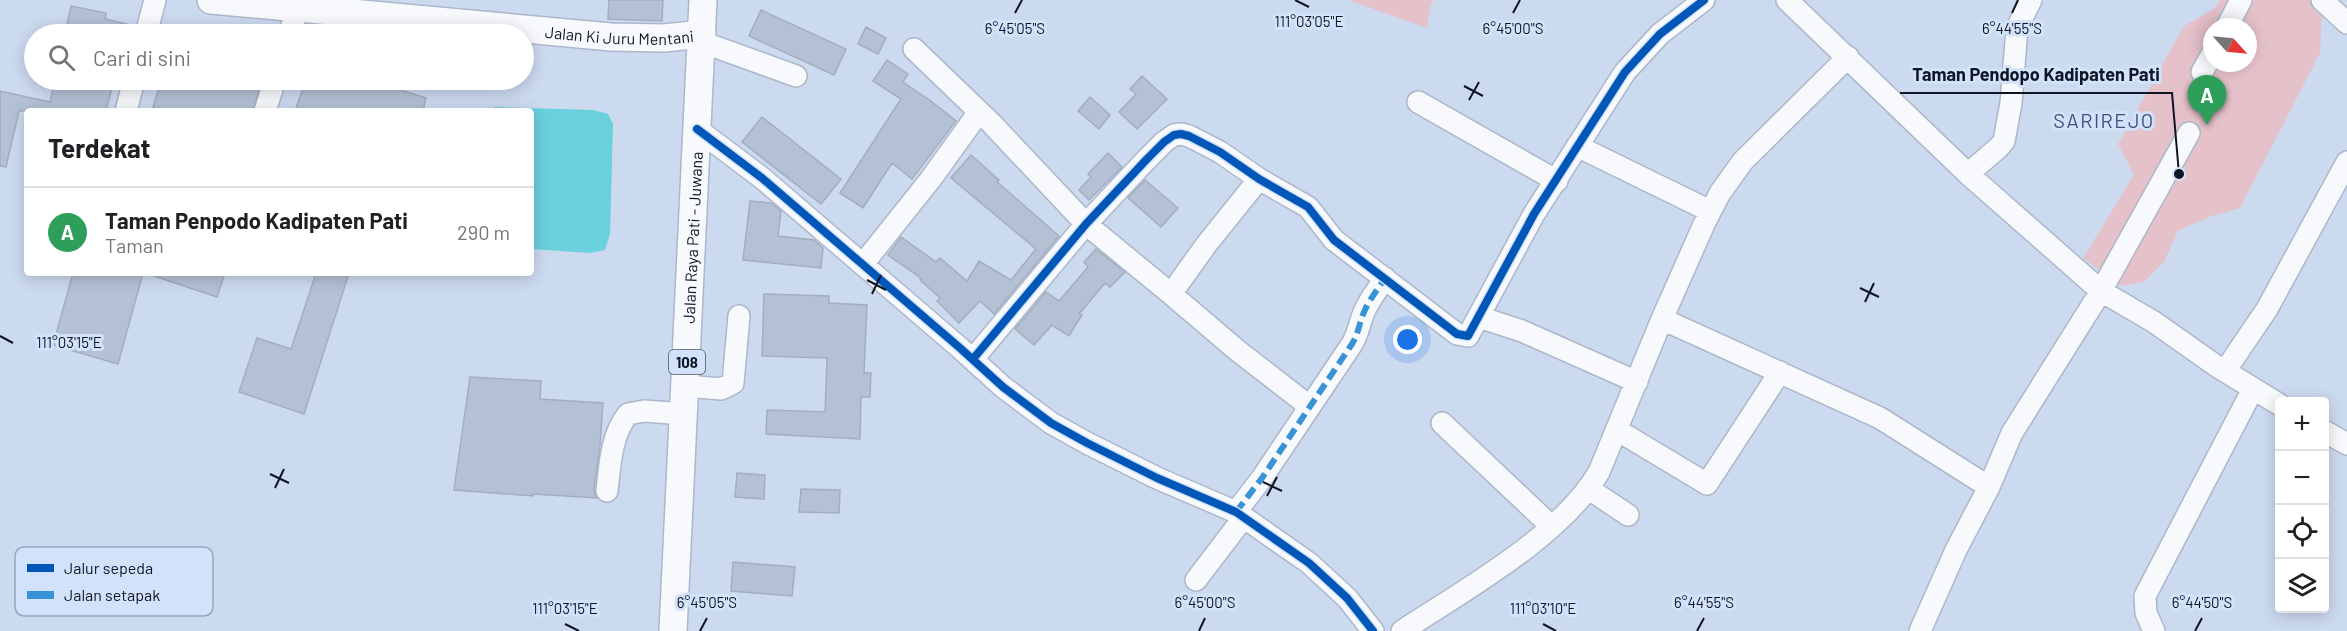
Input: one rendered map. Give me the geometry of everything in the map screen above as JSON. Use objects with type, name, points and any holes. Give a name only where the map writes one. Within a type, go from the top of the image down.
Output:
[{"type":"main road","name":"Jalan Ki Juru Mentani","points":[[212,0],[366,7],[505,24]]},
{"type":"main road","name":"Jalan Raya Pati - Juwana","points":[[673,631],[703,0]]},
{"type":"main road","name":"Jalan Ki Juru Mentani","points":[[534,28],[611,37],[702,38]]},
{"type":"street","points":[[149,24],[155,0]]},
{"type":"street","points":[[973,358],[1086,224],[1147,159],[1174,135],[1189,135],[1308,207],[1334,240],[1458,334],[1468,336],[1534,213],[1557,181],[1605,101],[1638,57],[1670,24],[1704,0]]},
{"type":"street","points":[[1788,0],[1968,174],[2101,291],[2154,322],[2224,371],[2275,402]]},
{"type":"street","points":[[1968,174],[2004,141],[2011,103],[2017,28],[2031,0]]},
{"type":"street","points":[[2232,18],[2241,0]]},
{"type":"street","points":[[2322,0],[2347,23]]},
{"type":"street","points":[[293,24],[298,4]]},
{"type":"street","points":[[702,38],[796,76]]},
{"type":"street","points":[[914,49],[979,112],[1086,224],[1238,351],[1309,406]]},
{"type":"street","points":[[1402,631],[1519,553],[1551,526],[1588,489],[1599,472],[1662,319],[1720,193],[1743,161],[1848,57]]},
{"type":"street","points":[[127,108],[131,90]]},
{"type":"street","points":[[266,108],[272,90]]},
{"type":"street","points":[[1418,102],[1557,181]]},
{"type":"street","points":[[863,264],[930,180],[979,112]]},
{"type":"street","points":[[697,129],[762,178],[973,358],[1003,387],[1051,423],[1157,478],[1240,514],[1309,563],[1347,598],[1373,631]]},
{"type":"street","points":[[1920,631],[1956,550],[1989,487],[2012,433],[2101,291],[2189,133]]},
{"type":"street","points":[[1577,146],[1710,211]]},
{"type":"street","points":[[2224,371],[2267,309],[2347,162]]},
{"type":"street","points":[[1171,294],[1206,245],[1259,179]]},
{"type":"street","points":[[1197,580],[1309,406],[1352,344],[1360,331],[1368,303],[1385,278]]},
{"type":"street","points":[[686,386],[721,389],[733,383],[740,316]]},
{"type":"street","points":[[1479,317],[1522,331],[1637,382]]},
{"type":"street","points":[[1662,319],[1880,418],[1989,487]]},
{"type":"street","points":[[1617,429],[1707,483],[1780,372]]},
{"type":"street","points":[[2154,631],[2146,613],[2145,596],[2253,389]]},
{"type":"street","points":[[607,491],[614,446],[621,423],[628,414],[644,411],[684,414]]},
{"type":"street","points":[[1442,423],[1551,526]]},
{"type":"street","points":[[2329,433],[2347,444]]},
{"type":"street","points":[[1588,489],[1628,515]]},
{"type":"shaded area","points":[[1348,0],[1434,0],[1431,4],[1427,28]]},
{"type":"shaded area","points":[[2220,0],[2315,0],[2322,10],[2320,53],[2240,208],[2209,217],[2178,231],[2164,262],[2144,282],[2122,286],[2083,258],[2134,175],[2118,144],[2184,26],[2215,8]]},
{"type":"water","points":[[534,108],[593,110],[608,114],[613,124],[610,234],[605,250],[590,253],[534,249]]},
{"type":"building","points":[[609,0],[663,0],[662,21],[608,19]]},
{"type":"building","points":[[71,6],[106,13],[105,19],[126,24],[67,24]]},
{"type":"building","points":[[761,10],[846,49],[834,75],[749,36]]},
{"type":"building","points":[[866,27],[886,38],[878,54],[858,44]]},
{"type":"building","points":[[887,60],[908,74],[903,82],[956,121],[912,179],[892,163],[863,208],[840,193],[901,99],[873,81]]},
{"type":"building","points":[[1142,76],[1167,99],[1137,129],[1119,112],[1136,94],[1130,89]]},
{"type":"building","points":[[53,90],[111,90],[107,108],[24,108],[24,111],[19,111],[6,167],[0,166],[0,91],[50,102]]},
{"type":"building","points":[[158,90],[259,90],[254,108],[153,108]]},
{"type":"building","points":[[302,90],[401,90],[426,98],[424,108],[296,108]]},
{"type":"building","points":[[1090,97],[1110,115],[1099,129],[1078,111]]},
{"type":"building","points":[[762,117],[841,179],[821,204],[742,142]]},
{"type":"building","points":[[1108,153],[1122,167],[1089,200],[1079,190],[1091,177],[1088,174]]},
{"type":"building","points":[[971,155],[999,180],[997,182],[1059,236],[994,314],[980,301],[959,323],[937,301],[940,298],[920,280],[922,279],[888,255],[901,237],[936,262],[940,258],[967,281],[979,261],[1011,280],[1036,249],[951,178]]},
{"type":"building","points":[[1145,180],[1178,208],[1161,227],[1128,198]]},
{"type":"building","points":[[750,201],[771,203],[781,211],[778,236],[814,240],[823,248],[821,268],[743,260]]},
{"type":"building","points":[[1096,249],[1125,272],[1110,287],[1105,283],[1079,314],[1082,315],[1069,336],[1052,325],[1034,345],[1015,329],[1046,292],[1059,301],[1088,267],[1084,262]]},
{"type":"building","points":[[72,276],[142,276],[118,364],[53,345]]},
{"type":"building","points":[[154,276],[224,276],[217,297]]},
{"type":"building","points":[[315,276],[348,276],[304,414],[239,392],[257,338],[291,349]]},
{"type":"building","points":[[764,294],[829,296],[829,303],[867,305],[864,373],[871,373],[870,397],[861,397],[860,439],[766,434],[767,410],[825,412],[827,358],[762,356]]},
{"type":"building","points":[[470,377],[541,381],[540,399],[603,403],[594,490],[597,498],[454,490]]},
{"type":"building","points":[[737,473],[765,475],[764,499],[735,497]]},
{"type":"building","points":[[801,489],[840,490],[839,513],[799,512]]},
{"type":"building","points":[[733,562],[795,567],[792,596],[731,591]]},
{"type":"marked path","points":[[1236,512],[1262,478],[1352,344],[1362,316],[1385,278]]},
{"type":"cycle path","points":[[973,359],[1086,224],[1164,142],[1174,135],[1181,134],[1220,152],[1259,179],[1308,207],[1334,240],[1457,334],[1468,336],[1534,214],[1625,72],[1660,34],[1704,0]]},
{"type":"cycle path","points":[[697,129],[762,178],[1003,387],[1051,423],[1157,478],[1236,512],[1309,563],[1347,598],[1373,631]]},
{"type":"place","name":"Taman Penpodo Kadipaten Pati","points":[[2207,125]]},
{"type":"place","name":"Taman Pendopo Kadipaten Pati","points":[[2179,174]]},
{"type":"district","name":"SARIREJO","points":[[2104,120]]}]
